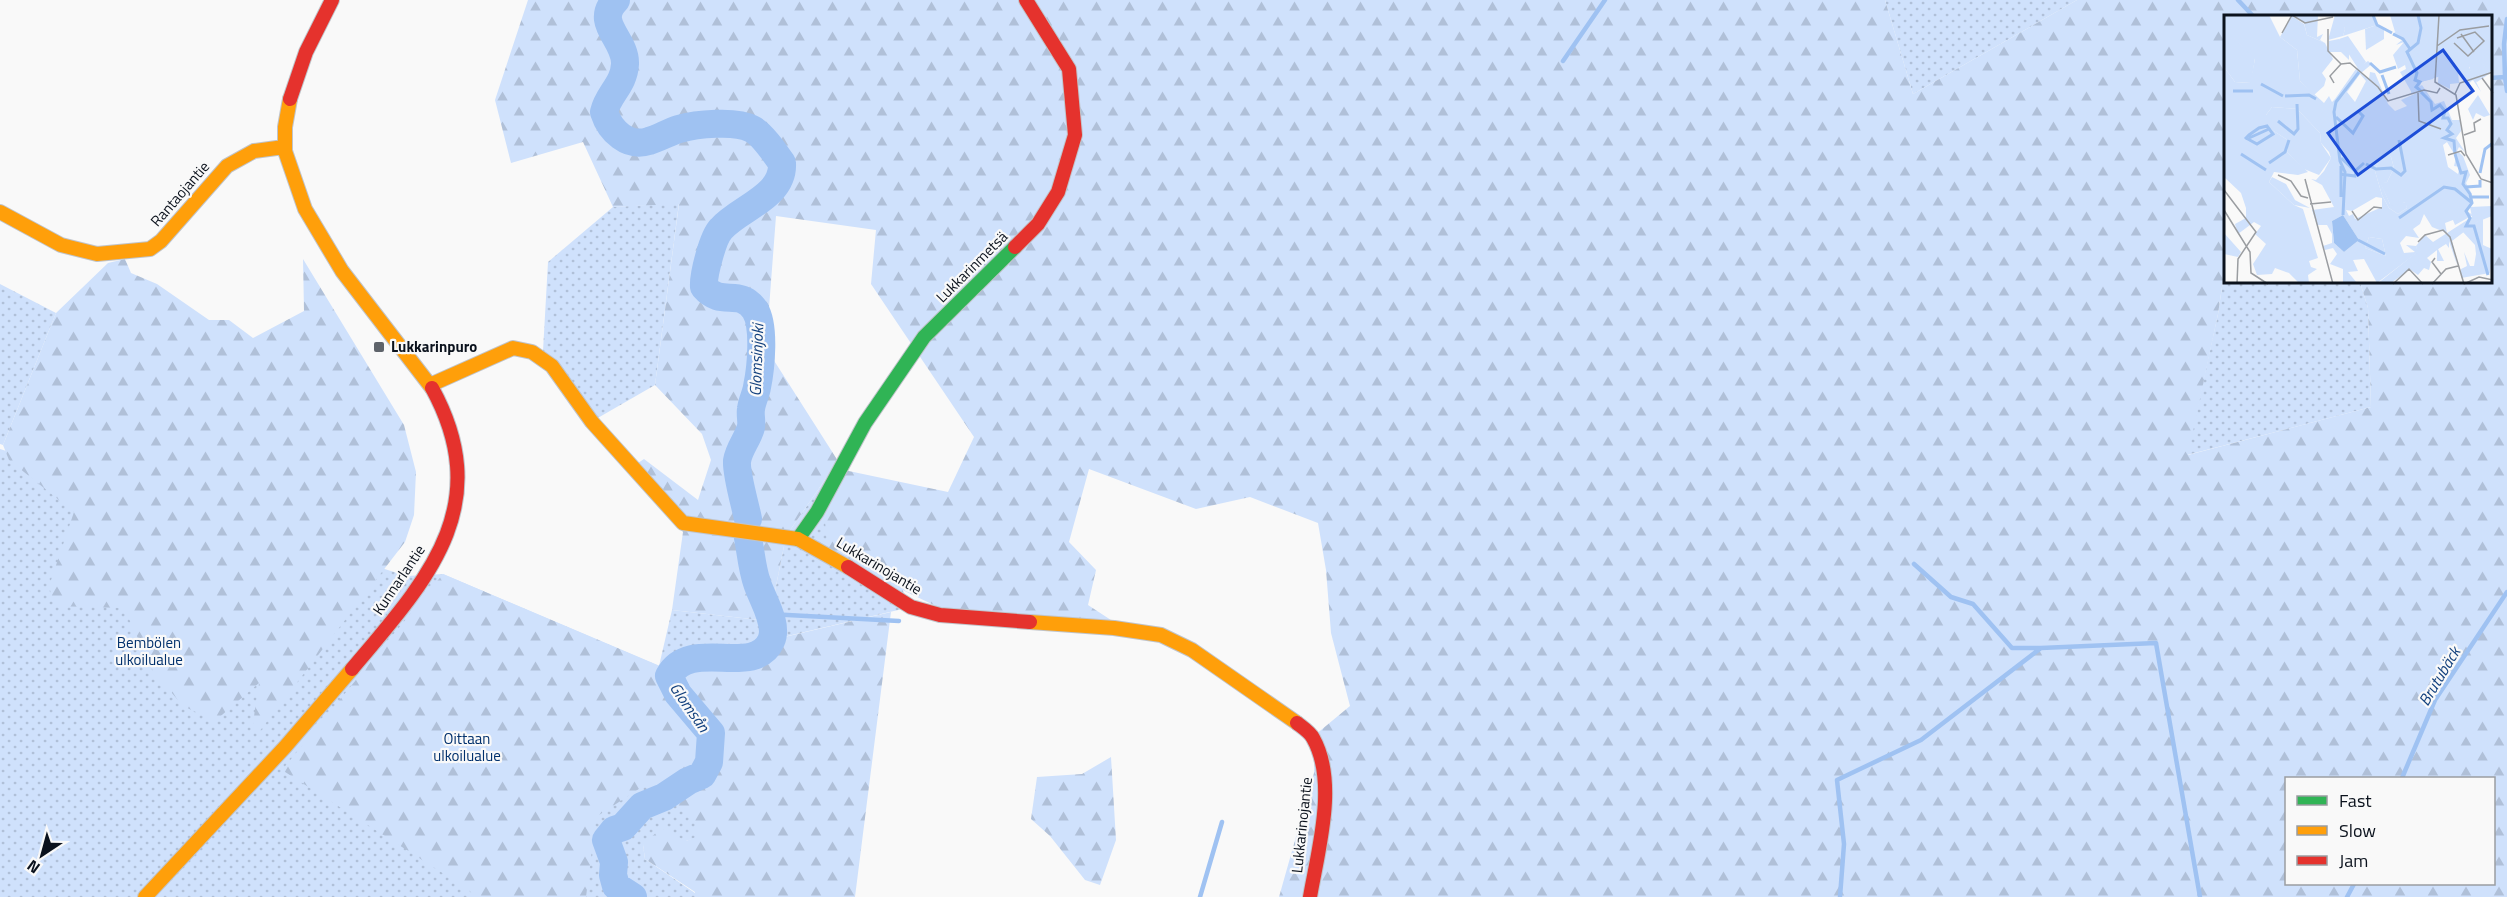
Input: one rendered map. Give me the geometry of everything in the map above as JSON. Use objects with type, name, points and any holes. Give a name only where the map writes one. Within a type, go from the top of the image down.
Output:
[{"type":"street","name":"Kunnarlantie","points":[[145,897],[302,730],[404,607],[431,568],[451,525],[458,496],[457,462],[448,425],[430,385],[326,247],[302,205],[284,147],[285,119],[297,74],[332,0]]},
{"type":"street","name":"Lukkarinmetsä","points":[[798,538],[817,512],[865,423],[924,338],[1038,224],[1058,192],[1075,135],[1069,69],[1026,0]]},
{"type":"street","name":"Rantaojantie","points":[[0,212],[62,245],[97,254],[150,249],[161,241],[227,166],[254,151],[284,147]]},
{"type":"street","name":"Lukkarinojantie","points":[[430,385],[513,348],[532,352],[552,366],[592,422],[683,523],[798,538],[828,554],[911,607],[940,615],[1114,628],[1161,635],[1192,650],[1288,715],[1312,737],[1326,775],[1322,826],[1310,897]]},
{"type":"green space","points":[[528,0],[1885,0],[1913,94],[2077,0],[2507,0],[2507,897],[1279,897],[1314,773],[1315,735],[1350,706],[1331,633],[1326,570],[1318,523],[1250,497],[1196,509],[1089,469],[1069,542],[1096,570],[1088,605],[1114,622],[942,609],[828,554],[824,510],[844,470],[948,492],[974,437],[871,284],[876,230],[776,216],[766,348],[838,461],[786,536],[769,621],[672,610],[683,532],[635,465],[644,459],[698,500],[711,460],[702,434],[655,385],[679,204],[613,207],[583,142],[511,163],[495,100]]},
{"type":"green space","points":[[1885,0],[2077,0],[1913,94]]},
{"type":"green space","points":[[679,203],[655,385],[596,419],[543,351],[548,262],[613,207]]},
{"type":"green space","name":"Bembölen ulkoilualue","points":[[125,259],[131,273],[157,284],[209,320],[229,320],[253,338],[304,311],[303,259],[404,425],[416,472],[414,515],[405,542],[259,732],[253,723],[259,683],[215,721],[183,706],[153,671],[124,608],[54,606],[49,586],[74,512],[9,460],[3,445],[56,313],[108,263]]},
{"type":"green space","points":[[2224,274],[2224,284],[2361,284],[2368,308],[2371,407],[2187,455],[2218,314]]},
{"type":"green space","points":[[0,284],[56,313],[3,445],[0,444]]},
{"type":"green space","name":"Bembölen ulkoilualue","points":[[0,449],[407,576],[443,574],[659,666],[672,610],[769,621],[786,536],[838,461],[911,607],[660,666],[696,822],[696,838],[643,845],[645,859],[695,893],[695,897],[0,897]]},
{"type":"green space","name":"Oittaan ulkoilualue","points":[[443,574],[660,666],[891,612],[855,897],[695,897],[695,892],[645,859],[643,845],[661,828],[686,841],[696,837],[696,822],[648,783],[596,817],[586,897],[475,897],[469,890],[282,770]]},
{"type":"green space","points":[[1111,757],[1116,840],[1100,885],[1085,880],[1050,836],[1031,819],[1037,777],[1082,774]]},
{"type":"waterway","name":"Glomsinjoki","points":[[616,0],[610,8],[609,24],[621,47],[625,64],[622,78],[604,112],[615,131],[627,140],[641,143],[686,127],[705,124],[736,124],[756,131],[782,163],[781,175],[776,185],[718,233],[709,256],[704,281],[704,287],[717,296],[737,298],[749,303],[755,310],[760,326],[761,359],[751,409],[751,427],[737,461],[748,519]]},
{"type":"waterway","points":[[1563,61],[1605,0]]},
{"type":"waterway","points":[[2238,0],[2252,15]]},
{"type":"waterway","points":[[2505,77],[2504,44],[2507,19]]},
{"type":"waterway","points":[[2492,78],[2505,77],[2507,91]]},
{"type":"waterway","name":"Glomsån","points":[[633,897],[616,886],[613,875],[614,862],[606,840],[614,830],[623,827],[642,806],[664,797],[688,781],[702,775],[709,762],[711,733],[678,694],[669,676],[679,665],[691,659],[751,657],[763,652],[771,641],[773,627],[755,578],[748,538]]},
{"type":"waterway","points":[[1914,564],[1951,597],[1973,604],[2012,648],[2041,648]]},
{"type":"waterway","name":"Brutubäck","points":[[2402,777],[2435,700],[2507,592]]},
{"type":"waterway","points":[[769,614],[899,621]]},
{"type":"waterway","points":[[1840,897],[1844,844],[1837,780],[1921,740],[2041,648],[2156,643],[2200,897]]},
{"type":"waterway","points":[[1200,897],[1222,822]]},
{"type":"waterway","name":"Brutubäck","points":[[2347,897],[2353,885]]},
{"type":"traffic: fast","points":[[798,539],[817,512],[865,423],[924,337],[1015,247]]},
{"type":"traffic: slow","points":[[290,99],[285,127],[285,151],[305,209],[342,271],[432,388]]},
{"type":"traffic: slow","points":[[0,212],[61,245],[97,254],[150,249],[161,241],[227,166],[254,151],[284,147]]},
{"type":"traffic: slow","points":[[430,385],[513,348],[532,352],[552,366],[592,422],[683,523],[798,539],[848,567]]},
{"type":"traffic: slow","points":[[1030,622],[1114,628],[1161,635],[1192,650],[1297,723]]},
{"type":"traffic: slow","points":[[145,897],[285,747],[352,669]]},
{"type":"traffic: jam","points":[[290,99],[306,52],[332,0]]},
{"type":"traffic: jam","points":[[1015,247],[1038,224],[1058,192],[1075,135],[1069,69],[1026,0]]},
{"type":"traffic: jam","points":[[352,669],[405,605],[427,573],[444,540],[455,506],[457,470],[450,431],[432,388]]},
{"type":"traffic: jam","points":[[848,567],[911,607],[940,615],[1030,622]]},
{"type":"traffic: jam","points":[[1297,723],[1313,738],[1324,775],[1324,816],[1310,897]]},
{"type":"place","name":"Lukkarinpuro","points":[[379,347]]}]
